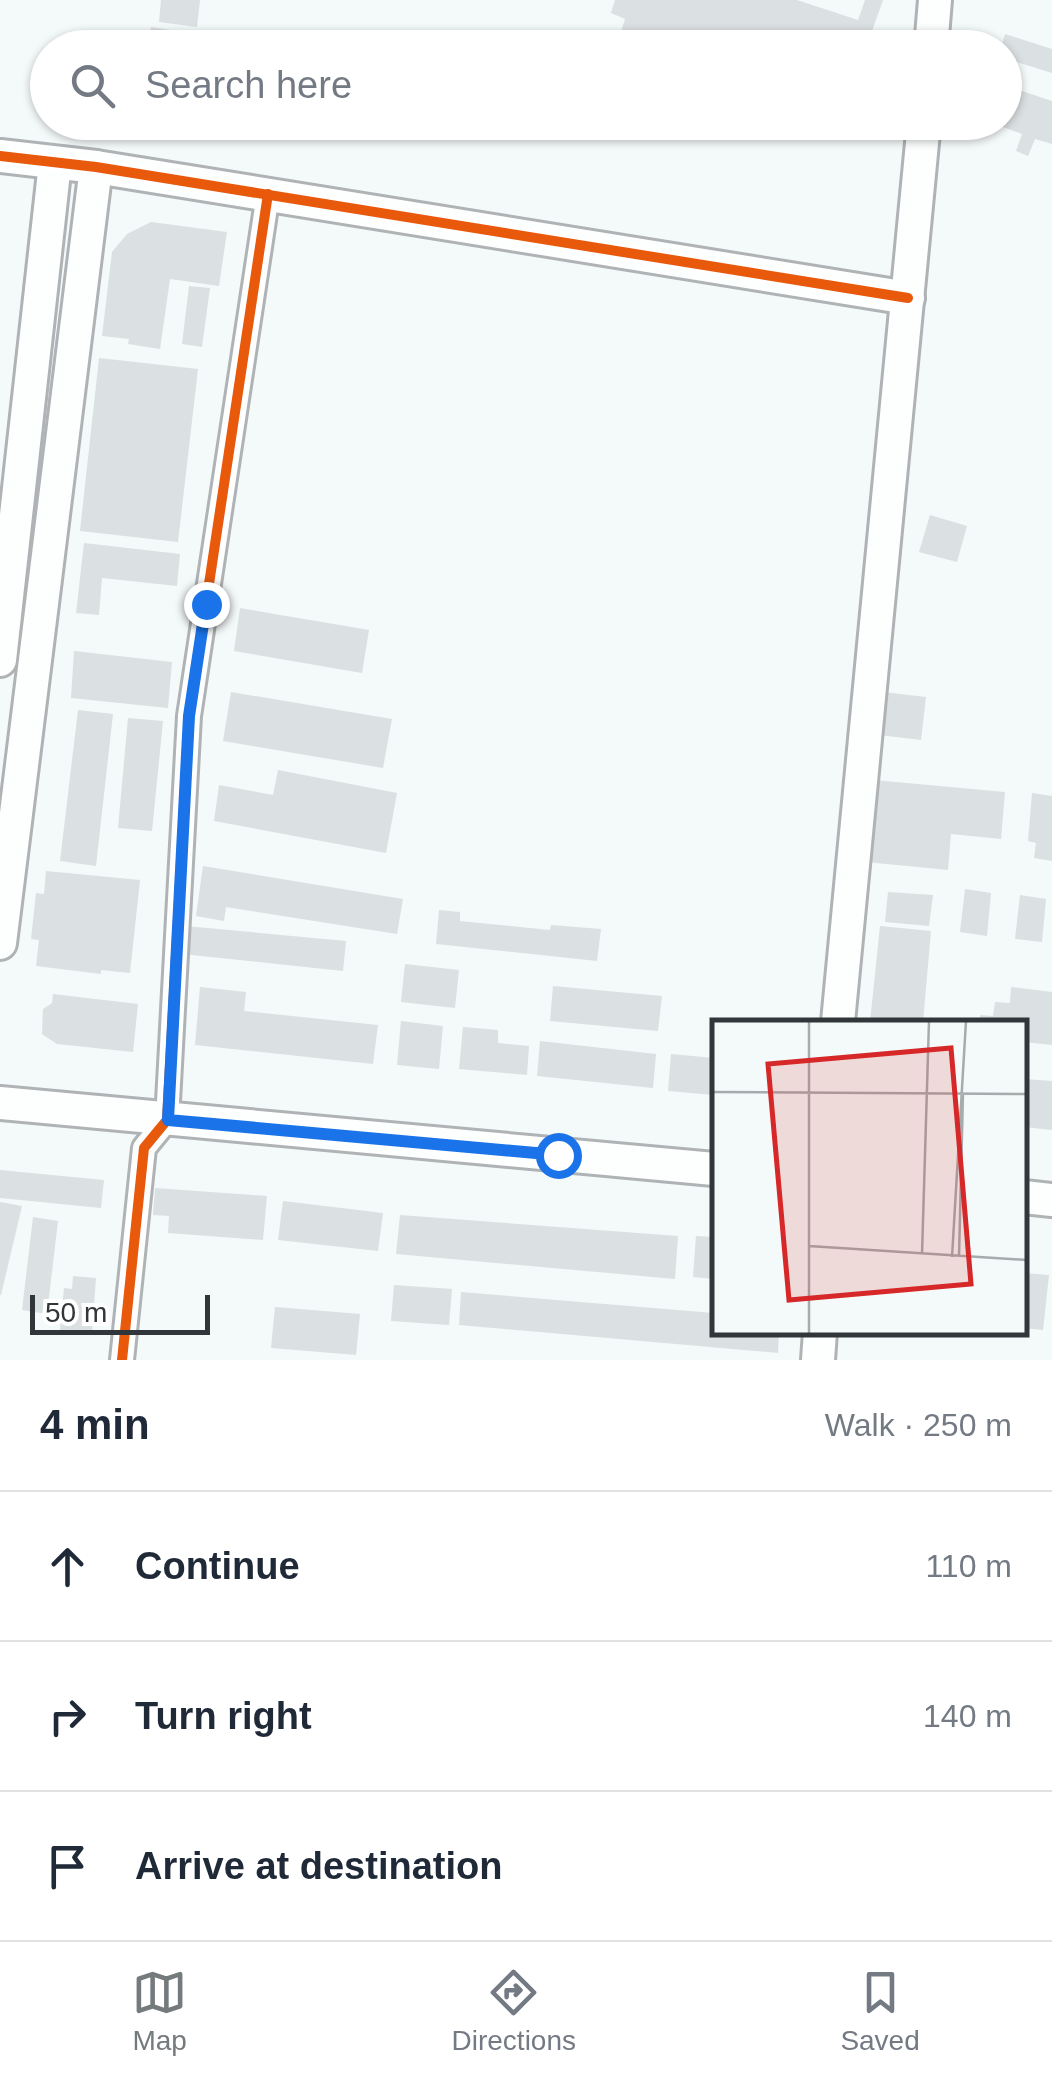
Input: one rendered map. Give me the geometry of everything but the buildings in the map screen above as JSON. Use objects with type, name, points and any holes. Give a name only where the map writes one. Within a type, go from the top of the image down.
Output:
[{"type":"street","points":[[932,30],[935,0]]},
{"type":"street","points":[[838,1020],[922,140]]},
{"type":"street","points":[[0,156],[96,167],[908,298]]},
{"type":"street","points":[[0,660],[55,163]]},
{"type":"street","points":[[0,942],[96,167]]},
{"type":"street","points":[[122,1360],[144,1148],[168,1120],[189,716],[268,194]]},
{"type":"street","points":[[0,1103],[712,1169]]},
{"type":"street","points":[[1027,1197],[1052,1200]]},
{"type":"street","points":[[818,1360],[820,1335]]},
{"type":"cycle path","points":[[0,156],[96,167],[908,298]]},
{"type":"cycle path","points":[[122,1360],[144,1148],[167,1120],[189,716],[268,194]]},
{"type":"route","points":[[206,604],[189,716],[168,1120],[558,1155]]}]
